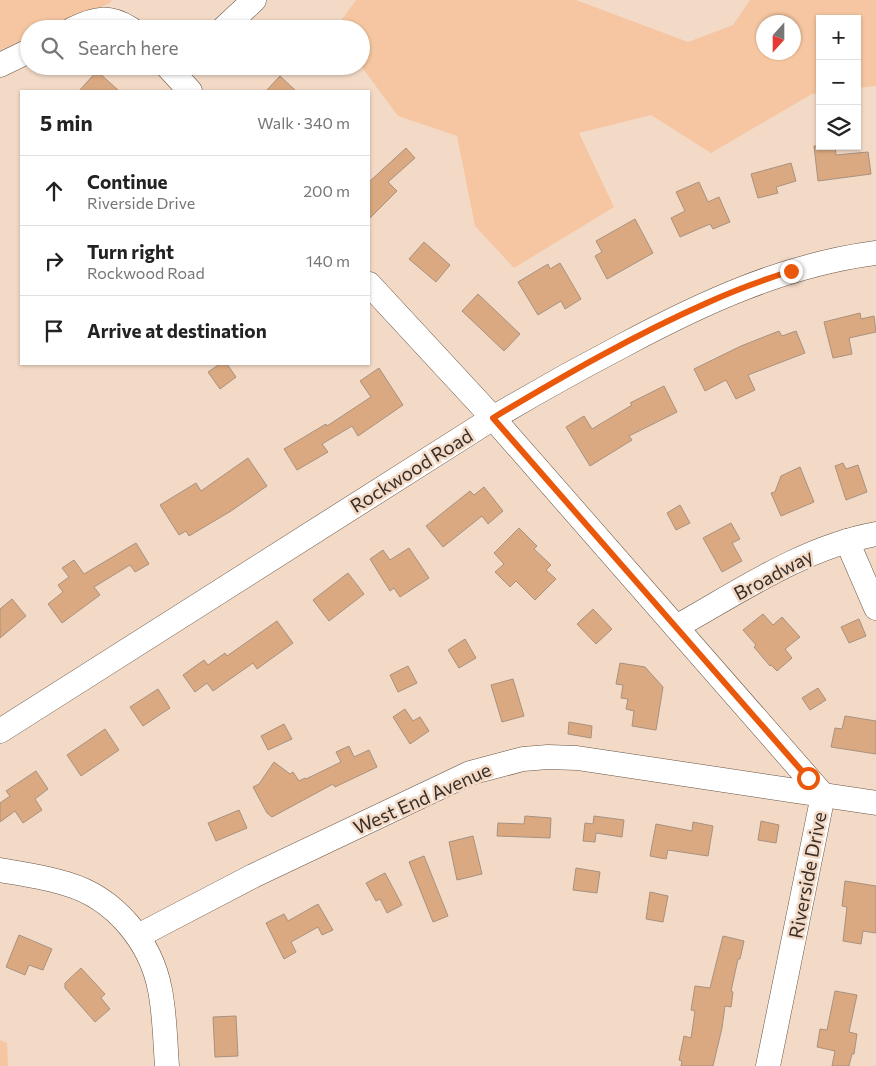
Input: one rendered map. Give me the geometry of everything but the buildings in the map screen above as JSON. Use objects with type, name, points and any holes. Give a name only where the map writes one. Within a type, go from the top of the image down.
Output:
[{"type":"street","points":[[233,20],[254,0]]},
{"type":"street","points":[[93,20],[110,20]]},
{"type":"street","points":[[0,65],[20,55]]},
{"type":"street","name":"Rockwood Road","points":[[0,731],[493,418],[555,382],[662,324],[709,302],[791,271],[853,256],[876,253]]},
{"type":"street","name":"Riverside Drive","points":[[370,285],[493,418],[823,795],[768,1066]]},
{"type":"street","name":"Broadway","points":[[676,627],[804,556],[847,541],[876,534]]},
{"type":"street","points":[[847,541],[876,608]]},
{"type":"street","name":"West End Avenue","points":[[138,936],[253,876],[470,773],[523,759],[548,757],[577,758],[876,803]]},
{"type":"street","points":[[0,870],[68,884],[89,893],[107,904],[123,918],[147,950],[155,970],[161,991],[167,1066]]},
{"type":"shaded area","points":[[0,0],[112,0],[110,3],[71,20],[20,20],[20,42],[0,50]]},
{"type":"shaded area","points":[[356,0],[576,0],[688,42],[733,25],[750,0],[876,0],[876,86],[861,88],[861,15],[816,15],[816,94],[812,94],[711,153],[651,115],[579,133],[614,207],[514,268],[475,226],[457,136],[398,116],[368,75],[370,75],[370,20],[342,20]]},
{"type":"shaded area","points":[[0,1040],[7,1043],[8,1066],[0,1066]]},
{"type":"route","points":[[791,271],[750,285],[662,324],[493,418],[808,778]]}]
